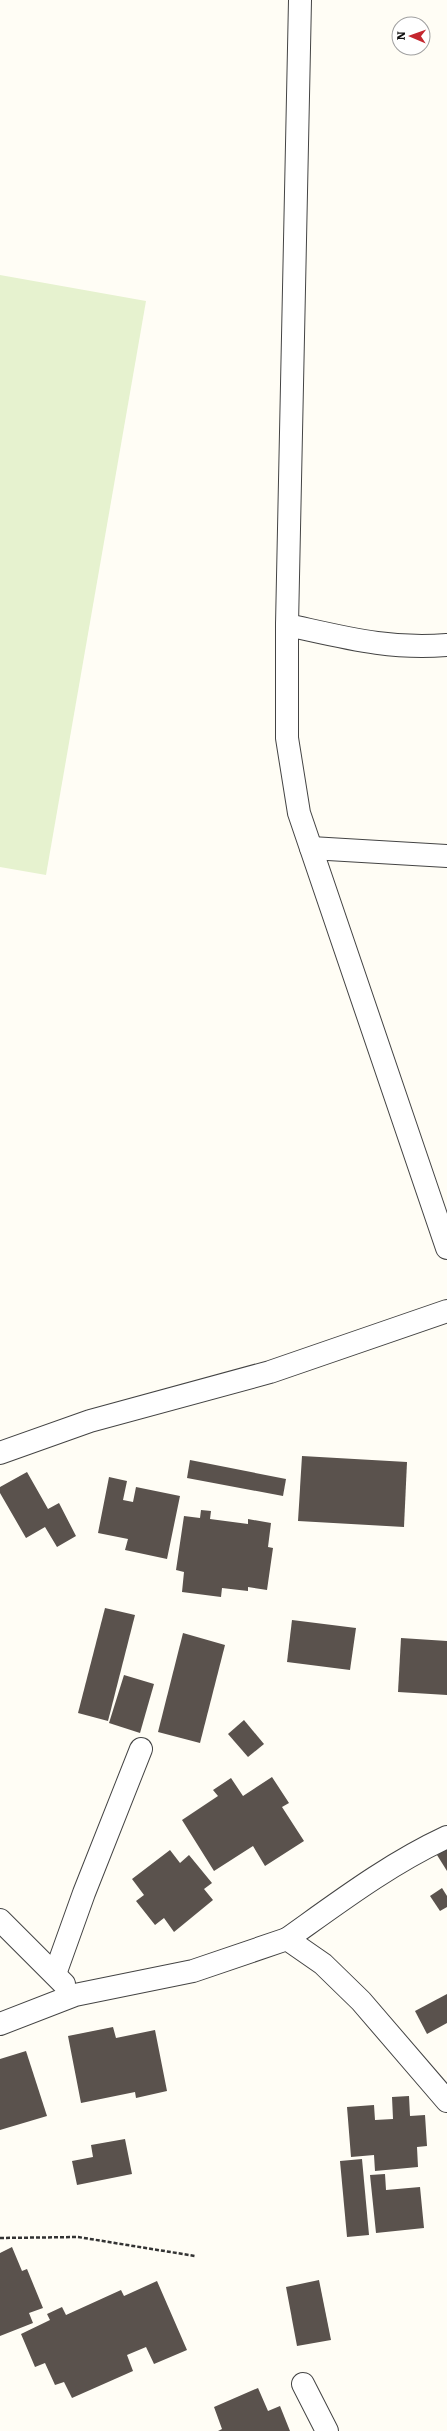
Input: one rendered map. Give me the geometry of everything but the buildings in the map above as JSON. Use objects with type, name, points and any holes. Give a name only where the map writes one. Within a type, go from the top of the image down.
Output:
[{"type":"street","points":[[300,0],[287,625],[287,738],[299,813],[447,1248]]},
{"type":"street","points":[[287,625],[382,645],[406,648],[447,645]]},
{"type":"street","points":[[311,848],[447,856]]},
{"type":"street","points":[[0,1453],[90,1421],[270,1372],[447,1311]]},
{"type":"street","points":[[55,1974],[84,1893],[141,1749]]},
{"type":"street","points":[[0,2024],[75,1995],[193,1971],[287,1939],[343,1897],[374,1877],[447,1837]]},
{"type":"street","points":[[0,1920],[75,1995]]},
{"type":"street","points":[[287,1939],[323,1964],[361,2001],[403,2047],[447,2101]]},
{"type":"street","points":[[303,2384],[327,2431]]},
{"type":"path","points":[[0,2238],[78,2237],[195,2256]]},
{"type":"green space","points":[[0,275],[146,301],[46,875],[0,867]]}]
